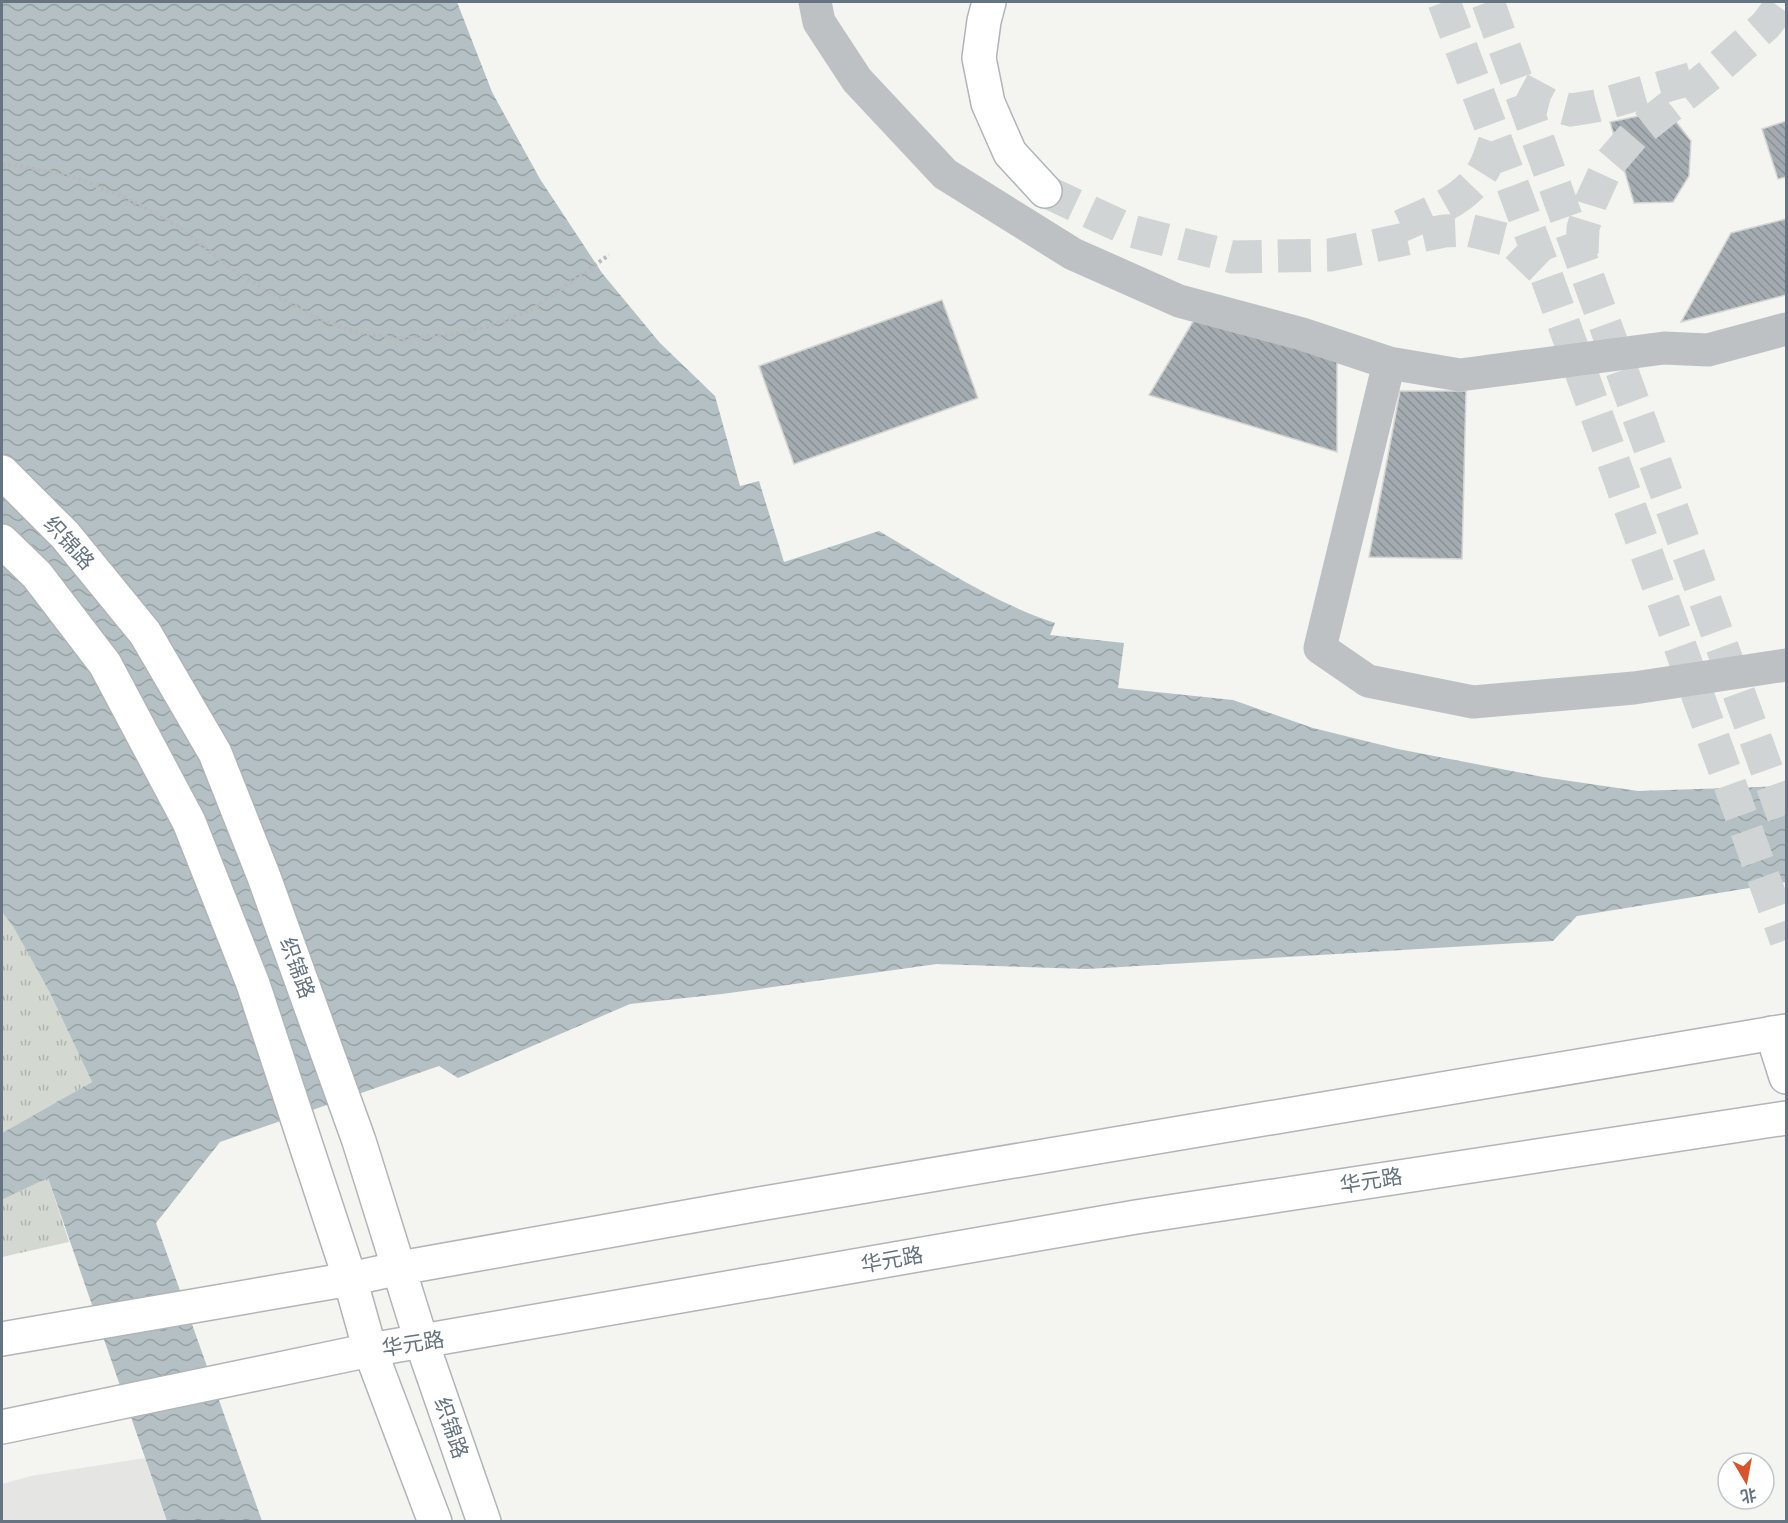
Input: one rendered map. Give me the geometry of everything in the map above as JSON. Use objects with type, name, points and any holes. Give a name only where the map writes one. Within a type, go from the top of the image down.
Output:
[{"type":"main road","points":[[989,2],[979,58],[988,103],[1010,153],[1045,191]]},
{"type":"main road","name":"织锦路","points":[[2,472],[64,535],[145,633],[214,753],[264,877],[358,1141],[422,1343],[484,1521]]},
{"type":"main road","points":[[2,541],[37,575],[105,664],[189,822],[254,984],[350,1280],[370,1350],[435,1521]]},
{"type":"main road","points":[[2,1339],[350,1280],[400,1268],[771,1202],[1779,1032],[1786,1077]]},
{"type":"main road","name":"华元路","points":[[2,1427],[370,1350],[422,1343],[1136,1217],[1786,1118]]},
{"type":"street","points":[[815,2],[819,22],[857,80],[945,174],[1073,254],[1179,301],[1302,334],[1389,363],[1460,375],[1664,348],[1708,350],[1786,329]]},
{"type":"street","points":[[1389,363],[1320,648],[1368,681],[1473,702],[1634,688],[1786,665]]},
{"type":"path","points":[[2,165],[20,166],[75,177],[128,199],[178,226],[239,275],[317,318],[355,332],[401,339],[447,335],[486,327],[530,311],[609,255]]},
{"type":"shaded area","points":[[145,1458],[167,1521],[2,1522],[2,1484],[31,1476]]},
{"type":"green space","points":[[2,912],[13,925],[50,993],[92,1082],[2,1133]]},
{"type":"green space","points":[[48,1178],[69,1242],[2,1257],[2,1195],[4,1198]]},
{"type":"water","points":[[2,2],[457,2],[492,92],[540,179],[602,273],[660,343],[715,396],[740,486],[759,481],[784,562],[879,531],[986,593],[1055,623],[1050,635],[1124,643],[1118,688],[1233,700],[1313,728],[1398,749],[1543,777],[1638,791],[1786,786],[1786,882],[1577,916],[1553,941],[1087,969],[937,964],[722,994],[630,1004],[458,1078],[439,1066],[220,1142],[156,1223],[262,1521],[167,1521],[48,1178],[3,1199],[2,1195],[2,1133],[92,1082],[50,993],[13,926],[2,912]]},
{"type":"building","points":[[1667,110],[1691,141],[1689,176],[1673,202],[1634,203],[1610,122]]},
{"type":"building","points":[[1786,121],[1786,177],[1778,179],[1762,129]]},
{"type":"building","points":[[1786,219],[1786,295],[1681,322],[1731,233]]},
{"type":"building","points":[[942,300],[978,398],[794,464],[759,366]]},
{"type":"building","points":[[1197,315],[1337,357],[1337,452],[1149,395]]},
{"type":"building","points":[[1400,391],[1466,391],[1462,559],[1369,557]]},
{"type":"tunnel","points":[[1444,2],[1545,272],[1786,940]]},
{"type":"tunnel","points":[[1488,2],[1786,823]]},
{"type":"tunnel","points":[[1582,253],[1583,228],[1591,202],[1608,165],[1633,136],[1711,74],[1766,25],[1783,2]]},
{"type":"tunnel","points":[[1520,89],[1548,104],[1571,110],[1596,106],[1697,77]]},
{"type":"tunnel","points":[[1401,226],[1449,203],[1469,188],[1485,167],[1495,141]]},
{"type":"tunnel","points":[[1045,191],[1131,231],[1233,257],[1330,255],[1444,231],[1468,230],[1512,241],[1541,269]]}]
